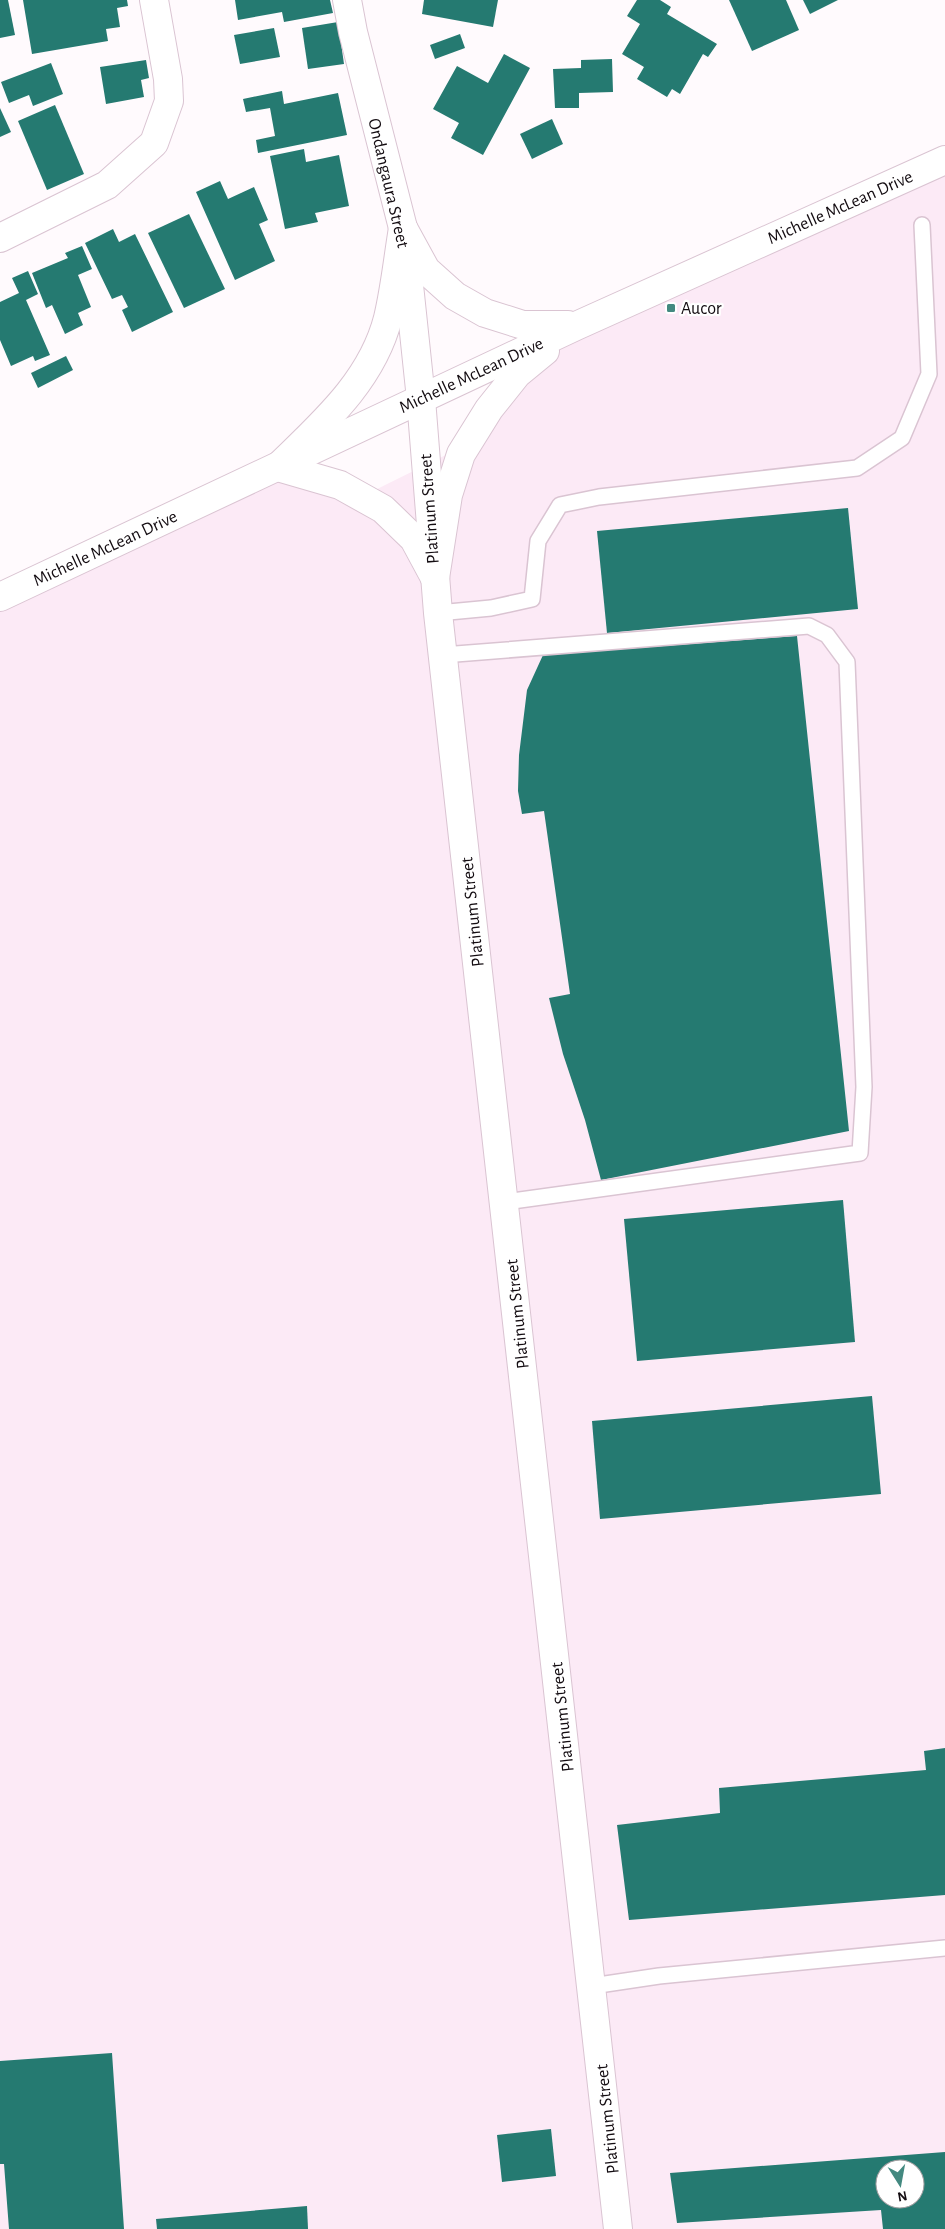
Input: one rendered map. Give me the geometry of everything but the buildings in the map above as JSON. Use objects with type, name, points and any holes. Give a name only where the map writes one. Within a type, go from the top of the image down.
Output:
[{"type":"street","points":[[0,238],[107,185],[154,143],[169,101],[168,79],[154,0]]},
{"type":"street","name":"Ondangaura Street","points":[[347,0],[353,32],[403,228],[421,399]]},
{"type":"street","name":"Michelle McLean Drive","points":[[0,597],[576,326],[945,160]]},
{"type":"street","points":[[403,228],[426,270],[455,296],[485,313],[523,325],[576,326]]},
{"type":"street","points":[[403,228],[387,319],[371,360],[339,407],[278,467],[340,485],[383,509],[414,539],[435,578]]},
{"type":"street","points":[[435,578],[448,495],[461,454],[489,409],[517,374],[576,326]]},
{"type":"street","name":"Platinum Street","points":[[421,399],[438,613],[618,2229]]},
{"type":"lane","points":[[438,613],[491,608],[532,600],[538,541],[560,505],[599,497],[857,468],[902,438],[929,374],[922,225]]},
{"type":"lane","points":[[443,655],[809,626],[827,635],[847,662],[864,1087],[860,1153],[505,1202]]},
{"type":"lane","points":[[592,1986],[659,1976],[945,1948]]},
{"type":"shaded area","points":[[945,160],[945,2229],[0,2229],[0,597],[278,467],[367,494],[472,442],[576,326]]},
{"type":"place","name":"Aucor","points":[[671,308]]}]
